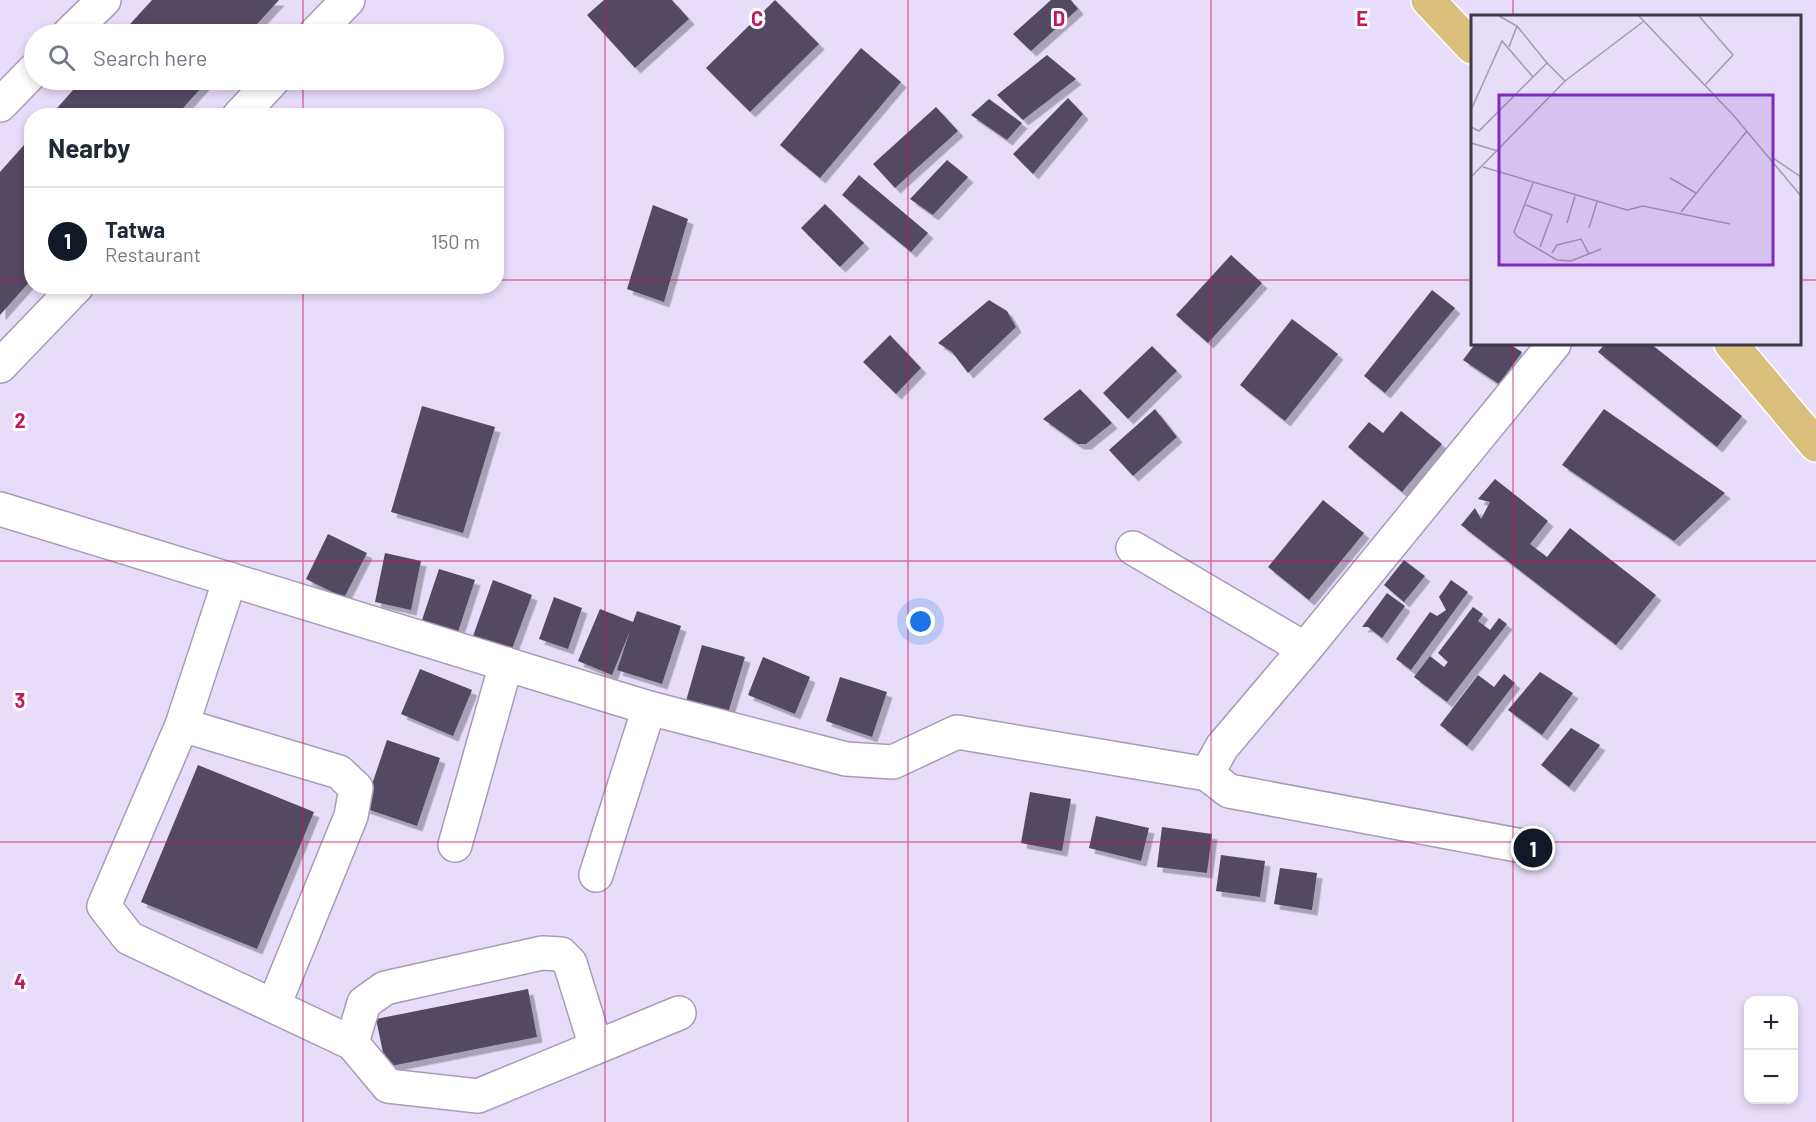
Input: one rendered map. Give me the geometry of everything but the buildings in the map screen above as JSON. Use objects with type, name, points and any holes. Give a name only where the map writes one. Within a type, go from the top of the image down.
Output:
[{"type":"main road","points":[[1428,0],[1471,45]]},
{"type":"main road","points":[[1732,345],[1816,445]]},
{"type":"street","points":[[79,24],[104,0]]},
{"type":"street","points":[[325,24],[348,0]]},
{"type":"street","points":[[0,105],[24,80]]},
{"type":"street","points":[[247,108],[264,90]]},
{"type":"street","points":[[0,366],[69,294]]},
{"type":"street","points":[[1207,774],[1222,747],[1553,345]]},
{"type":"street","points":[[0,509],[649,708],[846,759],[893,762],[957,732],[1207,774],[1229,791],[1533,848]]},
{"type":"street","points":[[1133,548],[1305,649]]},
{"type":"street","points":[[230,579],[182,725],[104,906],[129,938],[352,1043],[388,1086],[478,1096],[679,1013]]},
{"type":"street","points":[[455,845],[506,664]]},
{"type":"street","points":[[596,875],[649,708]]},
{"type":"street","points":[[182,725],[339,772],[356,788],[351,816],[274,1005]]},
{"type":"street","points":[[352,1043],[364,1003],[385,988],[542,953],[561,954],[570,963],[596,1047]]},
{"type":"place","name":"Tatwa","points":[[1533,848]]}]
